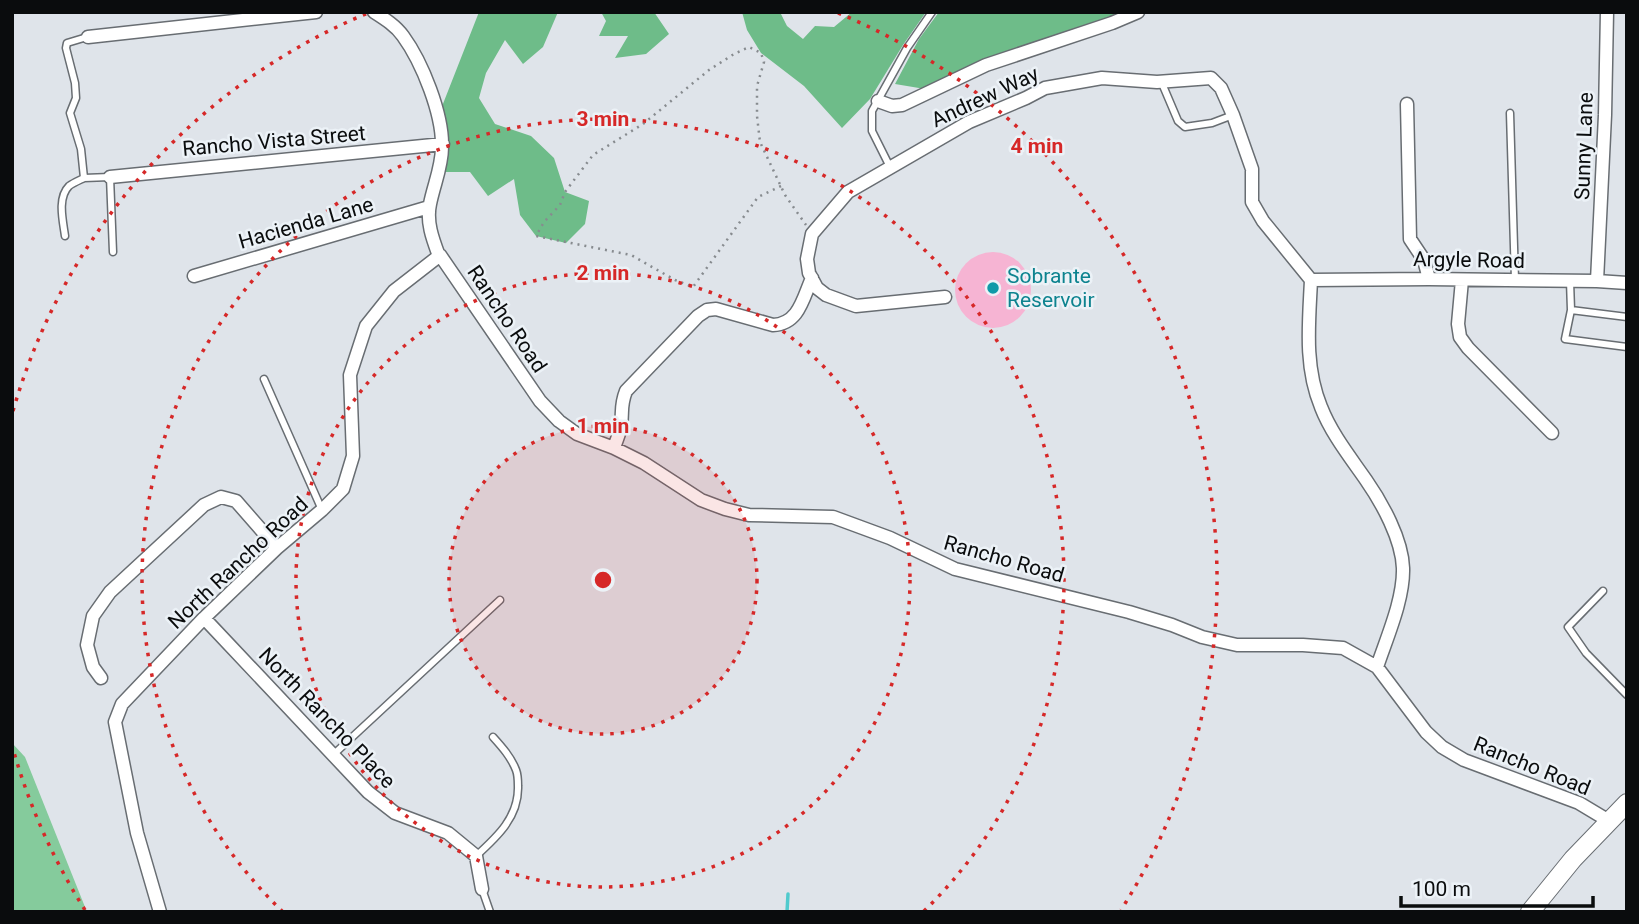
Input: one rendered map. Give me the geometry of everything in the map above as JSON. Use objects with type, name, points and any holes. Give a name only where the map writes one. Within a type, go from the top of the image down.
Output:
[{"type":"main road","points":[[1530,912],[1557,877],[1627,803]]},
{"type":"street","points":[[88,37],[316,12]]},
{"type":"street","points":[[374,12],[402,34],[418,61],[439,114],[443,144],[440,172],[429,207],[431,235],[439,256]]},
{"type":"street","points":[[878,101],[891,106],[902,105],[986,65],[1138,12]]},
{"type":"street","name":"Sunny Lane","points":[[1597,281],[1607,12]]},
{"type":"street","name":"Andrew Way","points":[[812,234],[848,192],[969,122],[1045,88],[1102,78],[1161,81],[1212,78],[1221,88],[1233,115],[1252,169],[1252,202],[1262,221],[1311,280]]},
{"type":"street","points":[[1407,104],[1410,239],[1424,260],[1429,279]]},
{"type":"street","name":"Rancho Vista Street","points":[[110,177],[443,144]]},
{"type":"street","name":"Hacienda Lane","points":[[194,276],[429,207]]},
{"type":"street","points":[[812,234],[807,259],[809,272],[817,288],[826,295],[856,306],[946,297]]},
{"type":"street","name":"Rancho Road","points":[[439,256],[540,401],[559,421],[577,434],[644,463],[701,500],[749,515],[833,517],[890,538],[955,569],[1129,612],[1237,645],[1343,648],[1377,667],[1426,732],[1442,747],[1464,760],[1579,803],[1609,821]]},
{"type":"street","name":"North Rancho Road","points":[[160,912],[137,833],[115,722],[122,704],[204,618],[343,489],[353,456],[350,375],[366,326],[394,291],[439,256]]},
{"type":"street","points":[[614,448],[621,429],[621,404],[626,391],[698,316],[707,310],[716,309],[774,325],[783,324],[795,316],[812,278]]},
{"type":"street","name":"Argyle Road","points":[[1311,280],[1429,279],[1627,283]]},
{"type":"street","points":[[1311,280],[1308,351],[1311,379],[1321,409],[1341,444],[1380,500],[1395,535],[1403,567],[1399,598],[1377,667]]},
{"type":"street","points":[[1462,280],[1458,324],[1460,337],[1552,433]]},
{"type":"street","points":[[101,678],[93,667],[87,646],[93,616],[110,592],[204,505],[221,497],[236,501],[277,548]]},
{"type":"street","name":"North Rancho Place","points":[[204,618],[368,792],[394,813],[448,833],[476,856]]},
{"type":"street","points":[[476,856],[482,889]]},
{"type":"lane","points":[[890,167],[872,131],[873,111],[907,48],[932,12]]},
{"type":"lane","points":[[85,178],[81,149],[70,113],[76,98],[66,48],[67,43],[88,37]]},
{"type":"lane","points":[[1161,81],[1178,121],[1185,127],[1212,123],[1233,115]]},
{"type":"lane","points":[[1510,113],[1515,280]]},
{"type":"lane","points":[[65,236],[63,199],[69,186],[85,178],[110,177],[113,252]]},
{"type":"lane","points":[[1570,281],[1572,310],[1565,339],[1627,347]]},
{"type":"lane","points":[[1572,310],[1627,317]]},
{"type":"lane","points":[[264,379],[322,510]]},
{"type":"lane","points":[[1602,592],[1568,628],[1586,653],[1627,695]]},
{"type":"lane","points":[[332,756],[500,600]]},
{"type":"lane","points":[[476,856],[495,839],[511,819],[518,795],[517,772],[494,737]]},
{"type":"lane","points":[[482,889],[490,912]]},
{"type":"path","points":[[780,186],[758,197],[693,287],[631,255],[536,236],[593,155],[643,124],[709,70],[749,47],[761,53],[764,62],[757,86],[760,142],[780,186],[812,234]]},
{"type":"green space","points":[[479,12],[558,12],[543,47],[523,64],[505,40],[486,73],[479,98],[495,124],[531,136],[554,158],[565,192],[589,201],[585,224],[566,243],[536,236],[520,215],[514,179],[488,196],[470,172],[440,172],[439,114]]},
{"type":"green space","points":[[601,12],[654,12],[669,34],[646,54],[615,58],[628,36],[599,36],[606,21]]},
{"type":"green space","points":[[742,12],[780,12],[787,26],[803,39],[815,26],[834,27],[852,12],[926,12],[870,99],[842,128],[804,86],[761,53],[747,30]]},
{"type":"green space","points":[[939,12],[1124,12],[925,89],[895,84],[919,39]]},
{"type":"green space","points":[[12,743],[25,757],[87,912],[12,912]]},
{"type":"building","name":"Sobrante Reservoir","points":[[986,252],[1000,252],[1014,258],[1025,269],[1031,290],[1028,305],[1020,317],[1000,328],[986,328],[972,322],[961,311],[955,297],[955,283],[961,269],[972,258]]},
{"type":"waterway","points":[[787,912],[788,894]]},
{"type":"place","name":"Sobrante Reservoir","points":[[993,288]]}]
